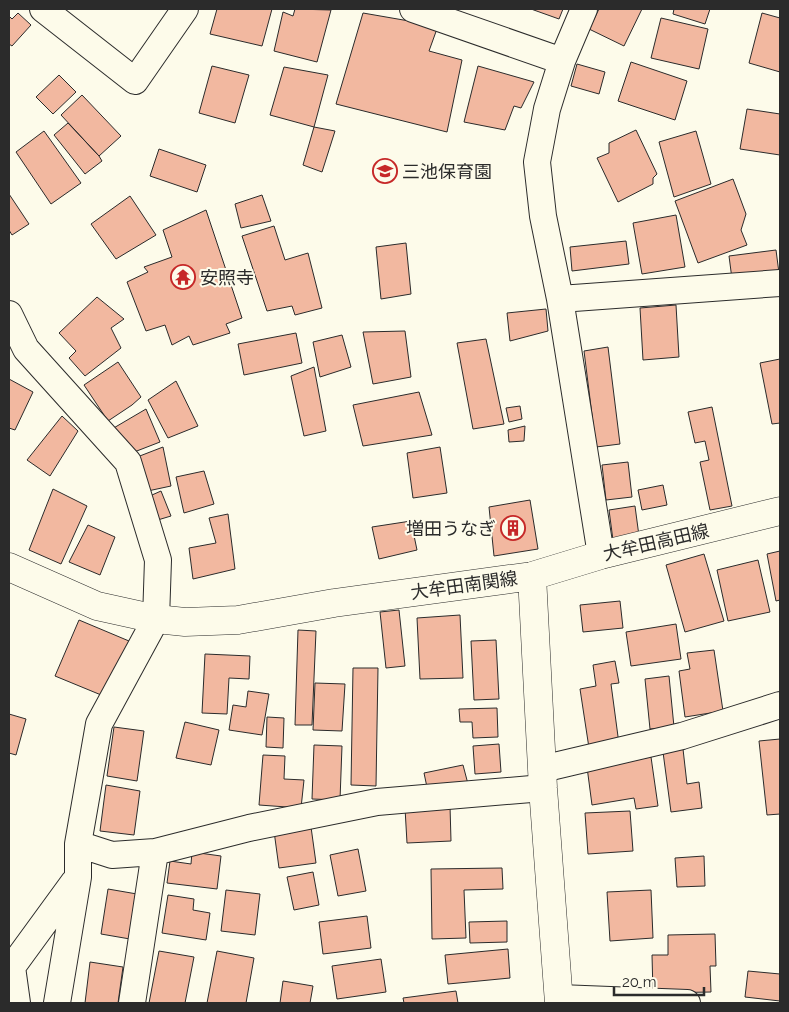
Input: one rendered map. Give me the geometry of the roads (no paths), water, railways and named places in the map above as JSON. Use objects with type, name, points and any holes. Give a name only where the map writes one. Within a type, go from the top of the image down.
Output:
[{"type":"main road","name":"大牟田高田線","points":[[532,576],[601,555],[780,511]]},
{"type":"main road","name":"大牟田南関線","points":[[9,567],[98,606],[156,619],[185,622],[238,620],[334,603],[532,576],[543,778],[559,1001]]},
{"type":"street","points":[[42,9],[135,81],[185,9]]},
{"type":"street","points":[[412,9],[562,61]]},
{"type":"street","points":[[584,9],[562,61],[547,109],[537,162],[543,216],[560,299],[601,555]]},
{"type":"street","points":[[560,299],[780,283]]},
{"type":"street","points":[[9,314],[26,349],[128,462],[158,560],[156,619],[99,724],[78,844],[78,877],[57,1003]]},
{"type":"street","points":[[78,844],[112,855],[155,852],[249,828],[377,802],[543,778],[780,705]]},
{"type":"street","points":[[132,1003],[155,852]]},
{"type":"street","points":[[16,1003],[12,967],[78,877]]},
{"type":"street","points":[[559,1001],[687,1003]]},
{"type":"place","name":"三池保育園","points":[[385,171]]},
{"type":"place","name":"安照寺","points":[[183,277]]},
{"type":"place","name":"増田うなぎ","points":[[513,528]]}]
